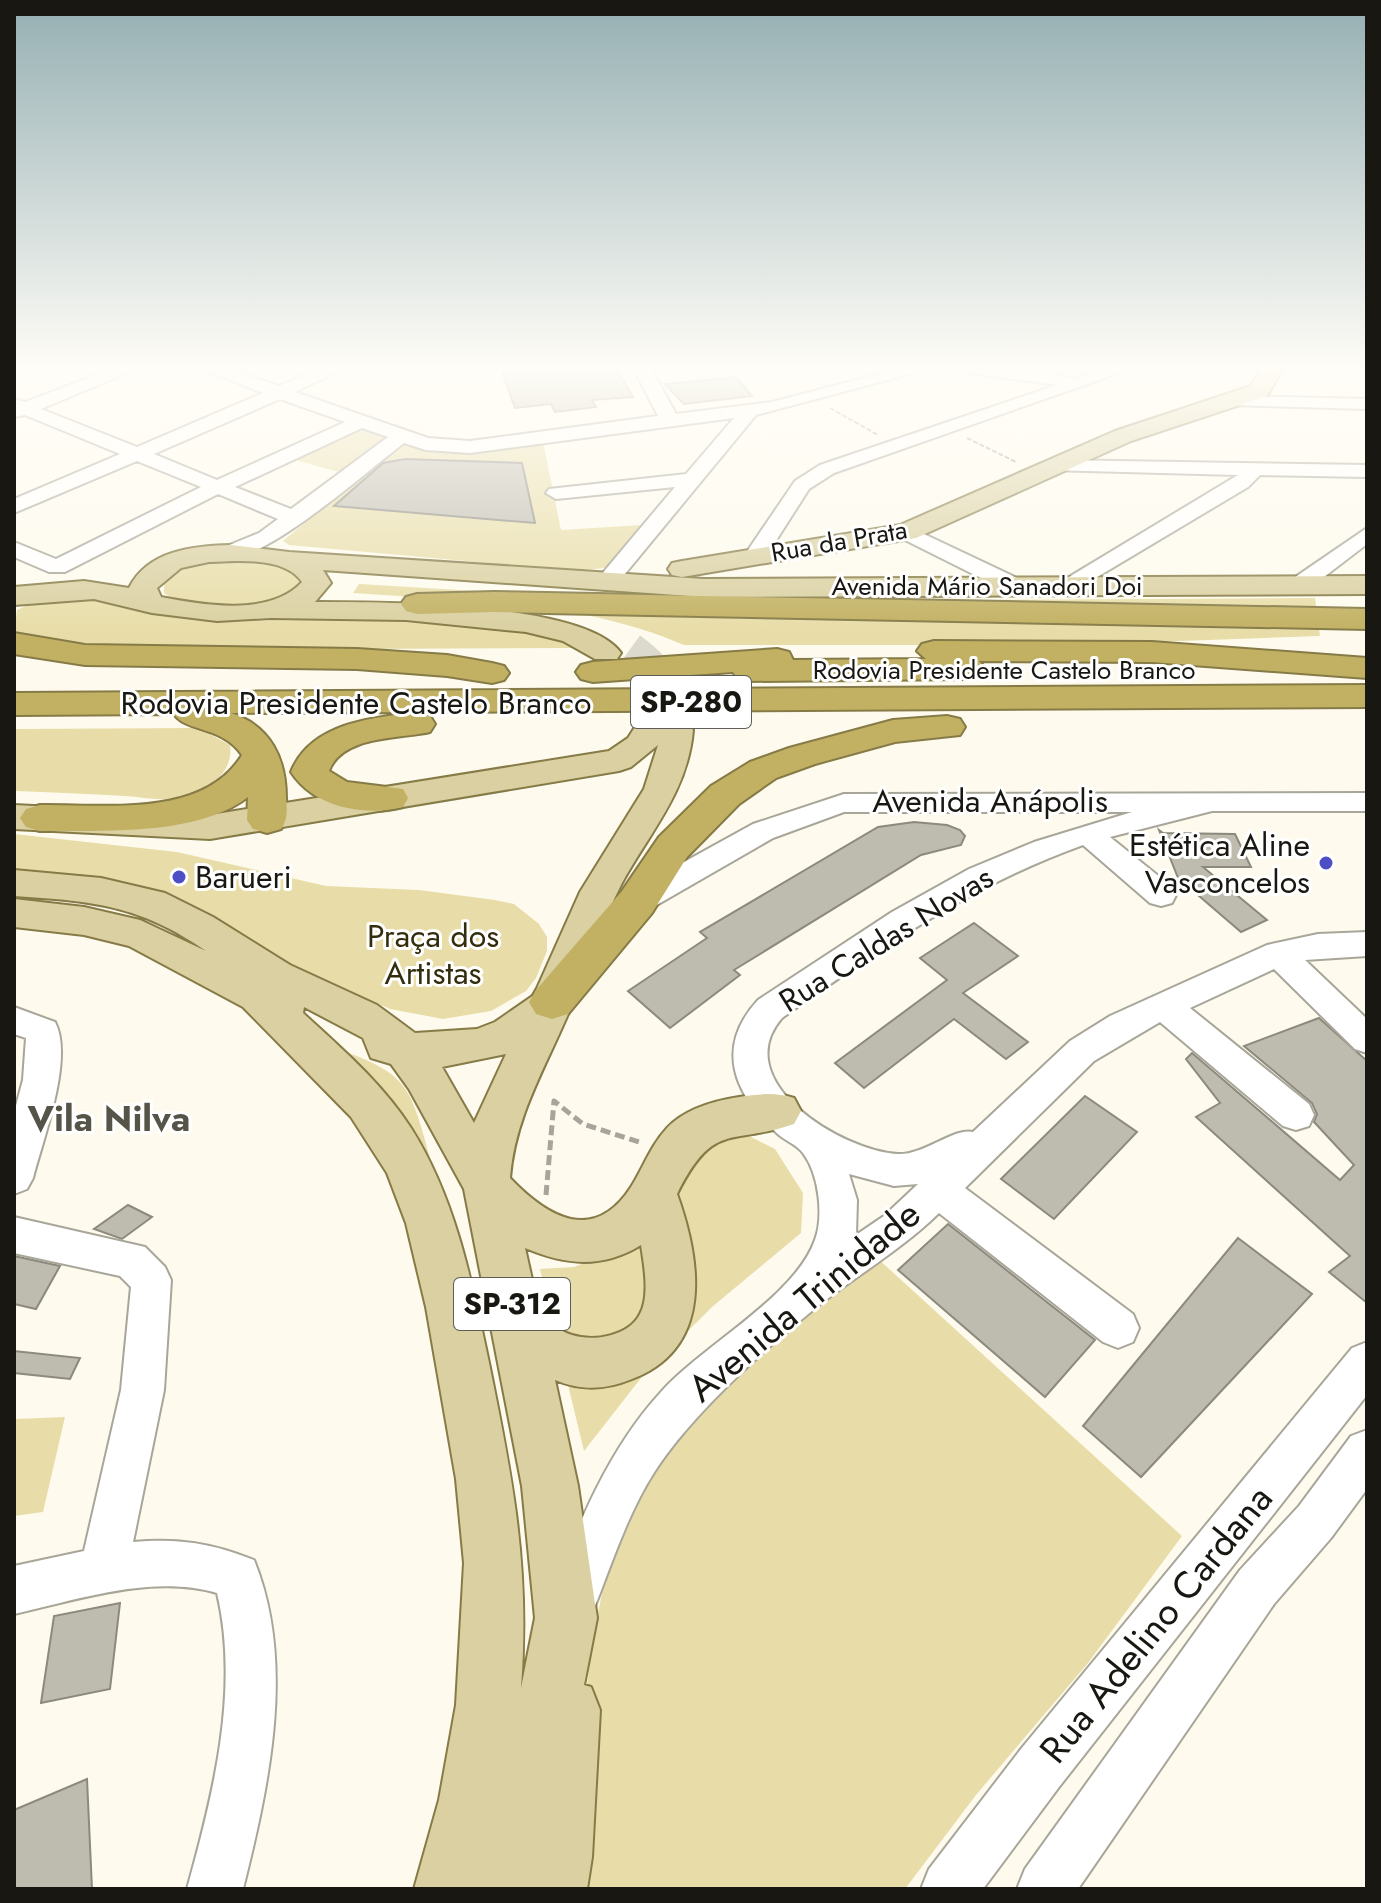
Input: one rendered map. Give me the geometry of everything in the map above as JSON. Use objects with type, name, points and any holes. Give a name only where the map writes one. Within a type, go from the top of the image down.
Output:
[{"type":"highway","points":[[417,604],[494,602],[1367,619]]},
{"type":"highway","points":[[14,643],[43,650],[105,656],[194,661],[447,664],[492,673]]},
{"type":"highway","name":"Rodovia Presidente Castelo Branco","points":[[14,673],[492,673],[610,658],[890,651],[1367,652]]},
{"type":"highway","name":"Rodovia Presidente Castelo Branco","points":[[1152,652],[1367,669]]},
{"type":"highway","name":"Rodovia Presidente Castelo Branco","points":[[610,658],[1367,669]]},
{"type":"highway","points":[[552,1002],[637,902],[673,847],[725,795],[763,770],[893,731],[1190,710],[1325,696]]},
{"type":"highway","name":"Rodovia Presidente Castelo Branco","points":[[14,704],[1367,696]]},
{"type":"highway","points":[[389,798],[345,795],[321,787],[310,772],[311,763],[319,754],[348,738],[404,725],[843,701]]},
{"type":"highway","name":"Rodovia Presidente Castelo Branco","points":[[843,701],[1190,710],[1367,708]]},
{"type":"highway","points":[[147,704],[239,726],[253,739],[267,770],[267,820]]},
{"type":"highway","points":[[27,818],[189,809],[220,800],[241,787],[255,772],[261,755]]},
{"type":"main road","name":"Rua da Prata","points":[[698,578],[755,556],[907,532],[1077,456]]},
{"type":"main road","points":[[14,595],[151,587],[195,555],[230,553],[276,551],[456,573]]},
{"type":"main road","points":[[276,551],[310,569],[314,586]]},
{"type":"main road","points":[[14,595],[53,569],[151,587],[228,613],[406,611],[527,623],[574,635],[610,658]]},
{"type":"main road","name":"Avenida Mário Sanadori Doi","points":[[456,573],[607,581],[698,578],[1013,585],[1367,585]]},
{"type":"main road","points":[[266,611],[298,602],[314,586],[346,575],[412,577],[456,573]]},
{"type":"main road","points":[[314,586],[346,599],[568,620],[610,658]]},
{"type":"main road","name":"SP-312","points":[[389,798],[619,760],[664,728],[673,768],[606,878],[571,948],[552,1002],[495,1119],[487,1152],[486,1182],[550,1486],[566,1618],[569,1719],[558,1857],[552,1889]]},
{"type":"main road","points":[[27,818],[171,828],[267,820],[389,798]]},
{"type":"main road","points":[[14,883],[96,891],[153,904],[278,977],[378,1026],[406,1050]]},
{"type":"main road","points":[[14,913],[84,921],[140,934],[196,960],[260,999],[375,1044],[406,1050],[477,1046],[506,1036],[552,1002]]},
{"type":"main road","name":"SP-312","points":[[260,999],[357,1092],[394,1141],[420,1188],[448,1283],[490,1517],[494,1609],[483,1731],[461,1852],[449,1889]]},
{"type":"main road","name":"SP-312","points":[[406,1050],[486,1182]]},
{"type":"main road","points":[[486,1182],[514,1218],[542,1234],[576,1242],[605,1240],[632,1222],[654,1196],[678,1150],[698,1129],[717,1121],[778,1111]]},
{"type":"main road","points":[[518,1330],[548,1351],[576,1362],[607,1361],[652,1343],[665,1319],[670,1283],[654,1196]]},
{"type":"main road","points":[[513,1889],[566,1618]]},
{"type":"street","points":[[14,507],[132,456]]},
{"type":"street","points":[[140,456],[294,518]]},
{"type":"street","points":[[14,563],[53,569],[287,456]]},
{"type":"street","points":[[276,551],[294,518],[375,456]]},
{"type":"street","points":[[607,581],[713,456]]},
{"type":"street","points":[[755,556],[802,485],[827,469],[865,456]]},
{"type":"street","points":[[1047,469],[1367,471]]},
{"type":"street","points":[[1072,585],[1241,483],[1254,470]]},
{"type":"street","points":[[556,493],[694,479]]},
{"type":"street","points":[[907,532],[1013,585]]},
{"type":"street","points":[[1299,585],[1367,534]]},
{"type":"street","points":[[14,549],[53,569]]},
{"type":"street","name":"Rua Caldas Novas","points":[[1000,1128],[941,1162],[915,1169],[892,1170],[850,1159],[818,1145],[778,1111],[752,1078],[748,1054],[752,1031],[770,1009],[950,891],[1004,866],[1088,834],[1149,815],[1213,802]]},
{"type":"street","name":"Avenida Anápolis","points":[[637,902],[779,822],[811,809],[844,803],[1367,802]]},
{"type":"street","points":[[1088,834],[1161,895]]},
{"type":"street","points":[[1000,1128],[1082,1051],[1163,1005],[1278,953],[1318,946],[1367,944]]},
{"type":"street","points":[[1278,953],[1367,1040]]},
{"type":"street","points":[[1163,1005],[1296,1115]]},
{"type":"street","points":[[14,1020],[43,1031],[44,1057],[14,1178]]},
{"type":"street","name":"Avenida Trinidade","points":[[566,1618],[600,1528],[639,1456],[677,1406],[804,1293],[898,1228],[1000,1128]]},
{"type":"street","points":[[804,1293],[826,1264],[839,1233],[840,1208],[835,1183],[818,1145]]},
{"type":"street","points":[[937,1189],[1118,1328]]},
{"type":"street","points":[[14,1235],[131,1260],[151,1280],[152,1310],[141,1383],[103,1571]]},
{"type":"street","name":"Rua Adelino Cardana","points":[[949,1889],[1040,1768],[1367,1362]]},
{"type":"street","points":[[1045,1889],[1257,1587],[1307,1531],[1367,1452]]},
{"type":"street","points":[[14,1590],[103,1571],[193,1562],[219,1567],[237,1577],[247,1603],[251,1637],[242,1752],[228,1843],[215,1889]]},
{"type":"path","points":[[1014,456],[1047,469]]},
{"type":"path","points":[[542,1234],[554,1101],[568,1118],[585,1126],[678,1150]]},
{"type":"green space","points":[[294,456],[364,456],[342,473],[289,458]]},
{"type":"green space","points":[[386,456],[546,456],[561,530],[641,525],[612,567],[577,571],[289,545],[283,541]]},
{"type":"green space","points":[[204,559],[274,561],[303,577],[302,583],[283,600],[257,605],[204,605],[164,593],[164,579],[176,569]]},
{"type":"green space","points":[[359,584],[663,602],[1315,598],[1320,636],[1067,645],[684,645],[645,630],[563,611],[479,601],[353,593]]},
{"type":"green space","points":[[76,592],[165,615],[231,621],[422,618],[546,630],[573,643],[574,648],[158,650],[54,645],[14,632],[17,610],[46,597]]},
{"type":"green space","points":[[198,728],[230,745],[230,757],[212,784],[191,794],[163,799],[14,791],[14,729]]},
{"type":"green space","name":"Praça dos Artistas","points":[[14,834],[177,852],[326,886],[419,890],[514,904],[539,924],[547,937],[547,951],[536,978],[526,991],[491,1011],[443,1019],[390,1009],[179,916],[14,891]]},
{"type":"green space","points":[[330,1046],[376,1065],[402,1084],[417,1114],[431,1161],[385,1099]]},
{"type":"green space","points":[[711,1134],[751,1137],[775,1149],[803,1193],[801,1233],[712,1307],[641,1378],[584,1451],[540,1269],[574,1267],[630,1245]]},
{"type":"green space","points":[[876,1257],[1182,1536],[1088,1663],[976,1795],[905,1889],[563,1889],[592,1644],[613,1537],[700,1396]]},
{"type":"green space","points":[[65,1417],[43,1512],[14,1516],[14,1419]]},
{"type":"building","points":[[405,459],[522,463],[535,523],[334,506],[383,463]]},
{"type":"building","points":[[914,822],[947,825],[960,830],[965,836],[961,845],[921,855],[734,970],[740,975],[670,1028],[628,991],[707,938],[700,932],[878,827]]},
{"type":"building","points":[[1159,830],[1163,833],[1235,834],[1251,867],[1203,867],[1267,920],[1241,932],[1178,878]]},
{"type":"building","points":[[974,923],[1018,956],[963,993],[1028,1042],[1006,1059],[954,1019],[864,1088],[835,1063],[947,980],[920,958]]},
{"type":"building","points":[[1319,1018],[1367,1061],[1367,1303],[1329,1272],[1350,1256],[1196,1117],[1220,1103],[1186,1059],[1192,1053],[1340,1180],[1354,1165],[1314,1122],[1317,1114],[1312,1103],[1244,1046]]},
{"type":"building","points":[[1085,1096],[1137,1132],[1054,1219],[1001,1179]]},
{"type":"building","points":[[128,1205],[152,1217],[122,1239],[94,1229]]},
{"type":"building","points":[[948,1224],[1095,1340],[1045,1397],[898,1270]]},
{"type":"building","points":[[1238,1238],[1312,1294],[1141,1477],[1083,1426]]},
{"type":"building","points":[[14,1256],[60,1266],[36,1309],[14,1304]]},
{"type":"building","points":[[14,1351],[80,1358],[70,1379],[14,1373]]},
{"type":"building","points":[[120,1603],[110,1689],[41,1703],[54,1616]]},
{"type":"building","points":[[87,1779],[92,1889],[14,1889],[14,1810]]},
{"type":"tunnel","points":[[631,648],[651,665],[664,683],[672,704],[676,730]]},
{"type":"place","name":"Estética Aline Vasconcelos","points":[[1326,863]]},
{"type":"place","name":"Barueri","points":[[179,877]]},
{"type":"district","name":"Vila Nilva","points":[[109,1118]]}]
